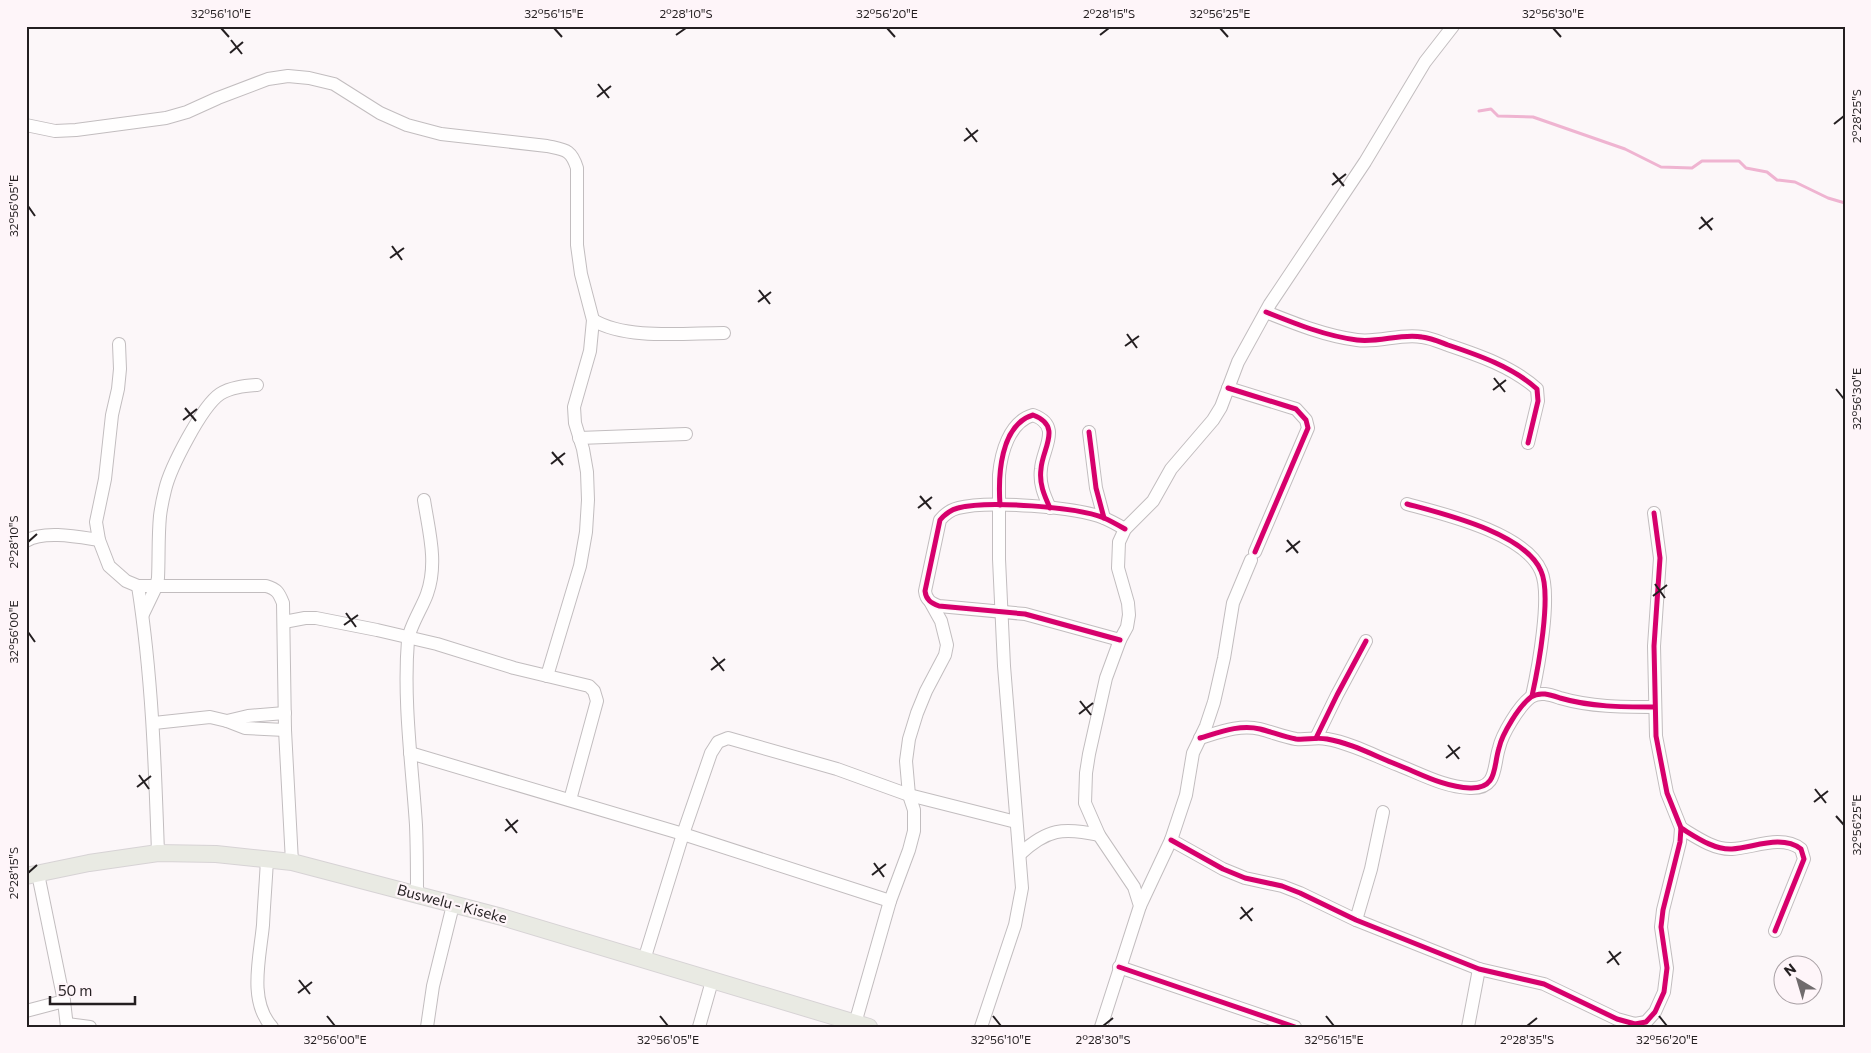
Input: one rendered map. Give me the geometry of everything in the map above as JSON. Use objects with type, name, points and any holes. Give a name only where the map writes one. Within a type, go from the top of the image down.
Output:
[{"type":"main road","name":"Buswelu - Kiseke","points":[[32,875],[89,863],[158,854],[208,853],[292,862],[502,917],[859,1025]]},
{"type":"street","points":[[1140,906],[1134,887],[1099,835],[1085,803],[1086,773],[1106,678],[1120,640],[1127,628],[1129,615],[1128,603],[1118,568],[1119,542],[1125,529],[1153,500],[1171,469],[1222,407],[1246,346],[1266,312],[1365,162],[1425,62],[1453,26]]},
{"type":"street","points":[[26,125],[55,130],[76,130],[166,118],[188,112],[218,98],[268,79],[288,76],[309,78],[334,84],[380,113],[407,125],[440,134],[547,146],[569,152],[574,157],[577,168],[577,245],[581,274],[592,320],[590,352],[574,407],[574,423],[587,472],[588,500],[586,532],[580,566],[547,676]]},
{"type":"street","points":[[1266,312],[1338,337],[1368,340],[1382,340],[1402,336],[1422,337],[1475,354],[1505,368],[1537,389],[1538,400],[1528,443]]},
{"type":"street","points":[[592,320],[612,330],[724,333]]},
{"type":"street","points":[[119,344],[120,369],[118,389],[112,415],[105,479],[96,522],[99,540],[109,566],[126,581],[138,586],[266,586],[279,593],[283,603],[284,622],[285,730],[292,862]]},
{"type":"street","points":[[143,614],[156,587],[158,578],[160,515],[165,489],[173,467],[196,424],[210,403],[219,394],[242,386],[257,385]]},
{"type":"street","points":[[1101,1027],[1140,906],[1171,840],[1186,795],[1193,753],[1210,716],[1218,688],[1233,603],[1308,428],[1306,420],[1296,409],[1228,388]]},
{"type":"street","points":[[981,1027],[1015,926],[1022,888],[1004,666],[999,541],[999,475],[1004,451],[1016,426],[1021,420],[1033,415],[1041,418],[1047,425],[1049,433],[1049,440],[1040,470],[1041,485],[1050,508]]},
{"type":"street","points":[[1089,432],[1096,488],[1104,518]]},
{"type":"street","points":[[579,438],[686,434]]},
{"type":"street","points":[[417,894],[416,827],[410,753],[407,668],[408,637],[427,593],[433,572],[424,500]]},
{"type":"street","points":[[859,1025],[890,902],[914,831],[914,810],[909,795],[906,761],[909,739],[926,691],[945,655],[947,645],[942,621],[926,598],[925,591],[940,520],[947,512],[960,507],[1000,504],[1086,513],[1104,518],[1125,529]]},
{"type":"street","points":[[1200,738],[1243,728],[1259,729],[1301,740],[1316,738],[1344,744],[1443,784],[1470,788],[1484,787],[1495,773],[1499,748],[1505,733],[1525,703],[1532,696],[1538,671],[1546,593],[1541,570],[1526,552],[1502,536],[1455,517],[1407,504]]},
{"type":"street","points":[[1171,840],[1223,869],[1245,878],[1275,884],[1300,893],[1356,920],[1479,969],[1544,984],[1617,1019],[1635,1024],[1646,1022],[1655,1012],[1664,992],[1667,968],[1661,927],[1680,842],[1681,828],[1667,793],[1656,736],[1654,624],[1660,576],[1660,558],[1654,513]]},
{"type":"street","points":[[26,541],[42,536],[69,536],[99,540]]},
{"type":"street","points":[[138,586],[143,614],[154,723],[158,854]]},
{"type":"street","points":[[931,603],[939,606],[1025,614],[1120,640]]},
{"type":"street","points":[[284,622],[316,618],[408,637],[589,686],[594,690],[597,701],[570,800]]},
{"type":"street","points":[[1316,738],[1366,641]]},
{"type":"street","points":[[1532,696],[1542,694],[1581,704],[1654,707]]},
{"type":"street","points":[[227,721],[248,716],[285,713]]},
{"type":"street","points":[[154,723],[210,717],[245,728],[285,730]]},
{"type":"street","points":[[644,960],[683,834],[711,753],[718,742],[728,738],[837,769],[909,795],[1016,822]]},
{"type":"street","points":[[410,753],[683,834],[890,902]]},
{"type":"street","points":[[1356,920],[1383,812]]},
{"type":"street","points":[[1681,828],[1710,845],[1721,848],[1732,849],[1771,843],[1791,844],[1800,850],[1804,859],[1775,931]]},
{"type":"street","points":[[1020,854],[1034,841],[1061,830],[1079,830],[1099,835]]},
{"type":"street","points":[[267,859],[258,973],[263,1012],[266,1020],[272,1027]]},
{"type":"street","points":[[32,875],[64,1001],[67,1025],[90,1027]]},
{"type":"street","points":[[427,1027],[433,986],[453,905]]},
{"type":"street","points":[[1119,967],[1294,1027]]},
{"type":"street","points":[[1468,1027],[1479,969]]},
{"type":"street","points":[[699,1027],[712,981]]},
{"type":"street","points":[[26,1011],[64,1001]]},
{"type":"waterway","points":[[1479,111],[1491,109],[1498,116],[1533,117],[1625,149],[1661,167],[1692,168],[1702,161],[1739,161],[1746,168],[1767,172],[1777,180],[1795,182],[1828,198],[1845,203]]},
{"type":"cycle path","points":[[1266,312],[1311,329],[1357,340],[1365,341],[1406,336],[1429,338],[1506,368],[1528,381],[1537,389],[1538,401],[1528,443]]},
{"type":"cycle path","points":[[1228,388],[1296,409],[1306,420],[1308,428],[1255,552]]},
{"type":"cycle path","points":[[1000,505],[1003,453],[1014,429],[1022,421],[1033,415],[1047,425],[1049,432],[1049,439],[1042,461],[1041,479],[1050,508]]},
{"type":"cycle path","points":[[1089,432],[1096,488],[1104,518]]},
{"type":"cycle path","points":[[1407,504],[1441,513],[1482,527],[1501,536],[1519,546],[1532,558],[1541,571],[1544,582],[1545,614],[1532,696]]},
{"type":"cycle path","points":[[1120,640],[1025,614],[939,606],[929,601],[925,591],[940,520],[948,512],[955,509],[989,505],[1054,508],[1091,514],[1104,518],[1125,529]]},
{"type":"cycle path","points":[[1171,840],[1223,869],[1245,878],[1282,886],[1300,893],[1356,920],[1479,969],[1544,984],[1617,1019],[1635,1024],[1646,1022],[1655,1012],[1664,992],[1667,968],[1661,927],[1663,910],[1680,842],[1681,828],[1667,793],[1656,736],[1654,646],[1660,558],[1654,513]]},
{"type":"cycle path","points":[[1316,738],[1366,641]]},
{"type":"cycle path","points":[[1200,738],[1230,729],[1245,727],[1296,739],[1327,739],[1354,747],[1442,783],[1470,788],[1486,785],[1490,781],[1507,728],[1516,713],[1534,695],[1546,694],[1595,705],[1654,707]]},
{"type":"cycle path","points":[[1681,828],[1705,842],[1725,849],[1776,842],[1793,845],[1801,849],[1804,859],[1775,931]]},
{"type":"cycle path","points":[[1119,967],[1295,1027]]}]
